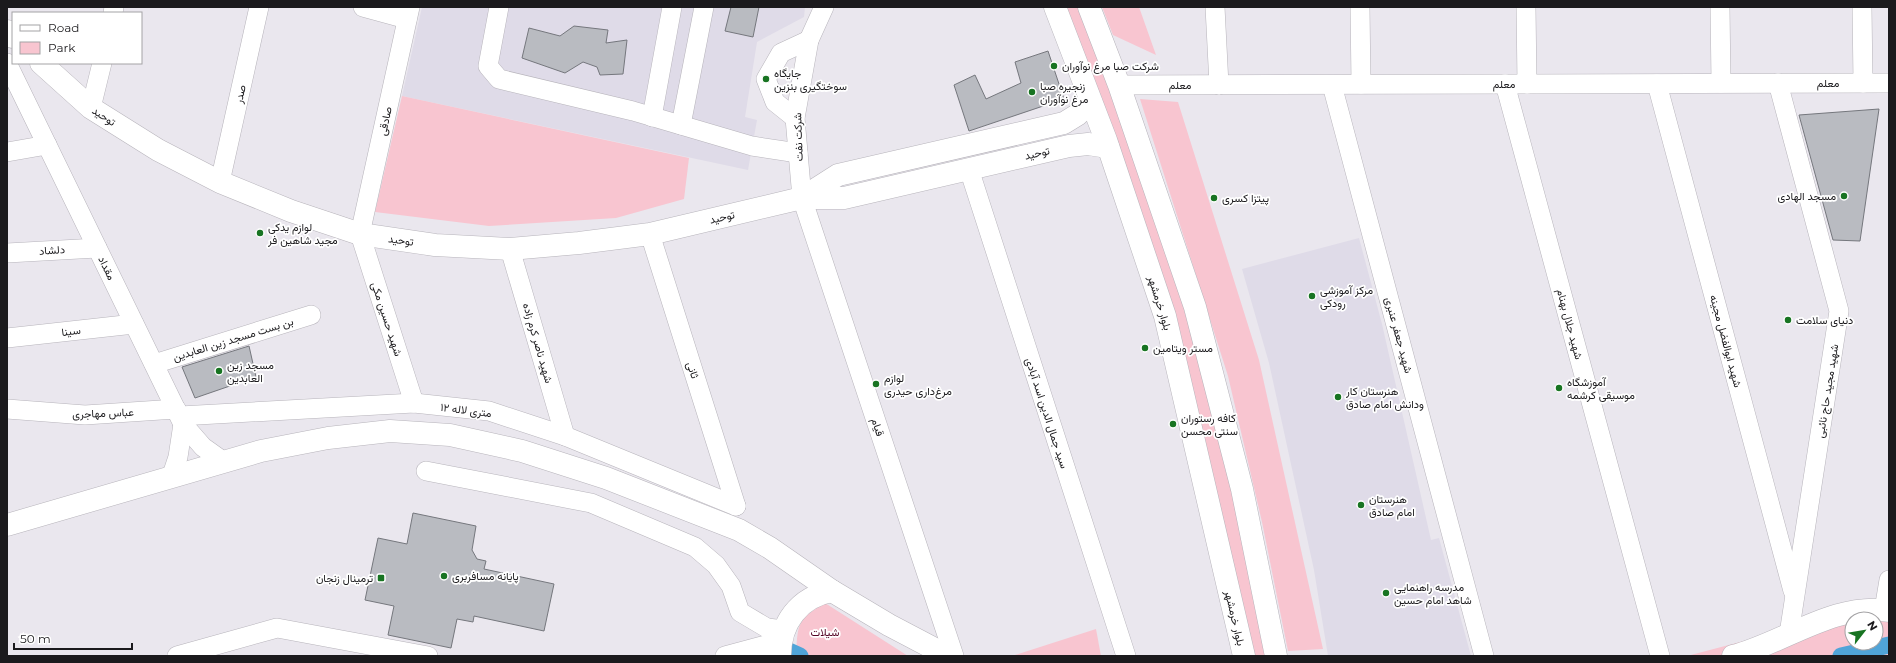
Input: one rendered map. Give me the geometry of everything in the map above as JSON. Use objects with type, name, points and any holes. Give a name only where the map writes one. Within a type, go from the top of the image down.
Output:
[{"type":"main road","name":"بلوار خرمشهر","points":[[1055,7],[1108,147],[1165,316],[1240,652]]},
{"type":"main road","points":[[1089,7],[1119,85],[1196,307],[1242,489],[1276,656]]},
{"type":"main road","name":"توحید","points":[[42,64],[91,108],[158,150],[220,182],[291,211],[360,234],[435,245],[510,249],[580,243],[650,234],[802,198],[844,198],[1069,146],[1088,144],[1108,147]]},
{"type":"main road","name":"توحید","points":[[802,198],[838,175],[1064,123],[1077,115],[1091,102]]},
{"type":"main road","points":[[1064,123],[1070,129],[1072,138],[1069,146]]},
{"type":"main road","points":[[7,526],[261,451],[328,438],[390,431],[450,435],[522,451],[606,478],[739,530],[770,548],[832,591],[888,625],[948,656]]},
{"type":"main road","points":[[781,644],[797,609],[809,599],[820,593],[832,591]]},
{"type":"main road","points":[[1733,656],[1837,616],[1865,609],[1887,610]]},
{"type":"street","name":"صدر","points":[[220,182],[259,7]]},
{"type":"street","points":[[363,7],[409,13]]},
{"type":"street","points":[[499,7],[488,66],[499,79],[652,117],[752,146],[798,153]]},
{"type":"street","points":[[652,117],[672,7]]},
{"type":"street","points":[[681,125],[704,7]]},
{"type":"street","name":"شرکت نفت","points":[[802,198],[795,118],[809,40],[824,7]]},
{"type":"street","points":[[1215,7],[1219,85]]},
{"type":"street","points":[[1360,7],[1361,84]]},
{"type":"street","points":[[1526,7],[1527,84]]},
{"type":"street","points":[[1720,7],[1721,83]]},
{"type":"street","points":[[1862,7],[1863,83]]},
{"type":"street","name":"صادقی","points":[[360,234],[409,13]]},
{"type":"street","points":[[795,118],[775,102],[766,79],[781,53],[809,40]]},
{"type":"street","name":"مقداد","points":[[7,63],[180,416],[203,447],[224,462]]},
{"type":"street","points":[[91,108],[102,64]]},
{"type":"street","name":"شهید مجید حاج نائبی","points":[[1778,83],[1839,311],[1789,634]]},
{"type":"street","name":"معلم","points":[[1119,85],[1889,83]]},
{"type":"street","name":"شهید جعفر عنبری","points":[[1332,84],[1484,656]]},
{"type":"street","name":"شهید جلال بهنام","points":[[1505,84],[1660,656]]},
{"type":"street","name":"شهید ابوالفضل مجینه","points":[[1657,84],[1795,598]]},
{"type":"street","points":[[7,152],[47,145]]},
{"type":"street","name":"سید جمال الدین اسد آبادی","points":[[969,169],[1126,656]]},
{"type":"street","name":"قیام","points":[[802,198],[954,656]]},
{"type":"street","name":"شهید حسین مکی","points":[[360,234],[414,403]]},
{"type":"street","name":"ثانی","points":[[650,234],[736,506]]},
{"type":"street","name":"دلشاد","points":[[7,253],[97,248]]},
{"type":"street","name":"شهید ناصر کرم زاده","points":[[510,249],[565,436]]},
{"type":"street","name":"بن بست مسجد زین العابدین","points":[[154,364],[311,315]]},
{"type":"street","name":"سینا","points":[[7,338],[134,324]]},
{"type":"street","name":"۱۲ متری لاله","points":[[180,416],[414,403],[489,411],[565,436],[736,506]]},
{"type":"street","name":"عباس مهاجری","points":[[7,409],[85,415],[180,416]]},
{"type":"street","points":[[171,478],[178,457],[180,416]]},
{"type":"street","points":[[426,471],[591,503],[695,548],[716,565],[731,586],[740,612],[767,628],[781,644]]},
{"type":"street","points":[[1887,610],[1889,580]]},
{"type":"street","points":[[177,656],[277,628],[428,656]]},
{"type":"street","points":[[724,656],[766,645],[781,644]]},
{"type":"shaded area","points":[[422,7],[805,7],[804,17],[757,42],[745,117],[757,120],[748,170],[402,96]]},
{"type":"shaded area","points":[[1359,238],[1382,324],[1431,540],[1439,538],[1471,656],[1328,656],[1314,570],[1269,363],[1242,269]]},
{"type":"green space","points":[[1064,7],[1082,7],[1189,311],[1234,490],[1269,656],[1251,656],[1172,313]]},
{"type":"green space","points":[[1102,7],[1139,7],[1156,55],[1113,35]]},
{"type":"green space","points":[[402,96],[689,158],[684,199],[616,218],[489,226],[375,212]]},
{"type":"green space","points":[[1140,99],[1178,102],[1259,360],[1323,649],[1288,651],[1262,522],[1228,376]]},
{"type":"green space","name":"شیلات","points":[[825,603],[908,656],[796,656],[797,637],[800,624],[809,614]]},
{"type":"green space","points":[[1865,609],[1873,611],[1857,611]]},
{"type":"green space","points":[[1884,614],[1889,615],[1889,656],[1687,656],[1844,615],[1844,651],[1884,651]]},
{"type":"green space","points":[[1096,629],[1101,656],[1012,656]]},
{"type":"building","points":[[731,7],[759,7],[753,37],[725,31]]},
{"type":"building","points":[[574,26],[608,30],[606,43],[627,40],[623,74],[600,75],[597,67],[583,62],[565,73],[522,58],[529,28],[560,36]]},
{"type":"building","name":"زنجیره صبا مرغ نوآوران","points":[[1048,51],[1064,99],[969,131],[954,85],[975,75],[986,99],[1021,83],[1015,62]]},
{"type":"building","name":"مسجد الهادی","points":[[1879,109],[1860,241],[1833,240],[1799,115]]},
{"type":"building","name":"مسجد زین العابدین","points":[[249,346],[256,377],[195,398],[182,367]]},
{"type":"building","name":"پایانه مسافربری","points":[[413,513],[476,526],[472,550],[477,559],[486,561],[484,569],[554,584],[544,631],[474,616],[473,622],[457,619],[451,648],[388,635],[394,606],[365,600],[378,538],[407,544]]},
{"type":"waterway","points":[[1841,656],[1889,645]]},
{"type":"waterway","points":[[780,647],[800,656]]},
{"type":"place","name":"شرکت صبا مرغ نوآوران","points":[[1054,66]]},
{"type":"place","name":"جایگاه سوختگیرى بنزین","points":[[766,79]]},
{"type":"place","name":"زنجیره صبا مرغ نوآوران","points":[[1032,92]]},
{"type":"place","name":"مسجد الهادی","points":[[1844,196]]},
{"type":"place","name":"پیتزا کسری","points":[[1214,198]]},
{"type":"place","name":"لوازم یدکی مجید شاهین فر","points":[[260,233]]},
{"type":"place","name":"مرکز آموزشی رودکی","points":[[1312,296]]},
{"type":"place","name":"دنیای سلامت","points":[[1788,320]]},
{"type":"place","name":"مستر ویتامین","points":[[1145,348]]},
{"type":"place","name":"مسجد زین العابدین","points":[[219,371]]},
{"type":"place","name":"لوازم مرغ‌داری حیدری","points":[[876,384]]},
{"type":"place","name":"آموزشگاه موسیقی کرشمه","points":[[1559,388]]},
{"type":"place","name":"هنرستان کار ودانش امام صادق","points":[[1338,397]]},
{"type":"place","name":"کافه رستوران سنتی محسن","points":[[1173,424]]},
{"type":"place","name":"هنرستان امام صادق","points":[[1361,505]]},
{"type":"place","name":"پایانه مسافربری","points":[[444,576]]},
{"type":"place","name":"ترمینال زنجان","points":[[381,578]]},
{"type":"place","name":"مدرسه راهنمایی شاهد امام حسین","points":[[1386,593]]}]
